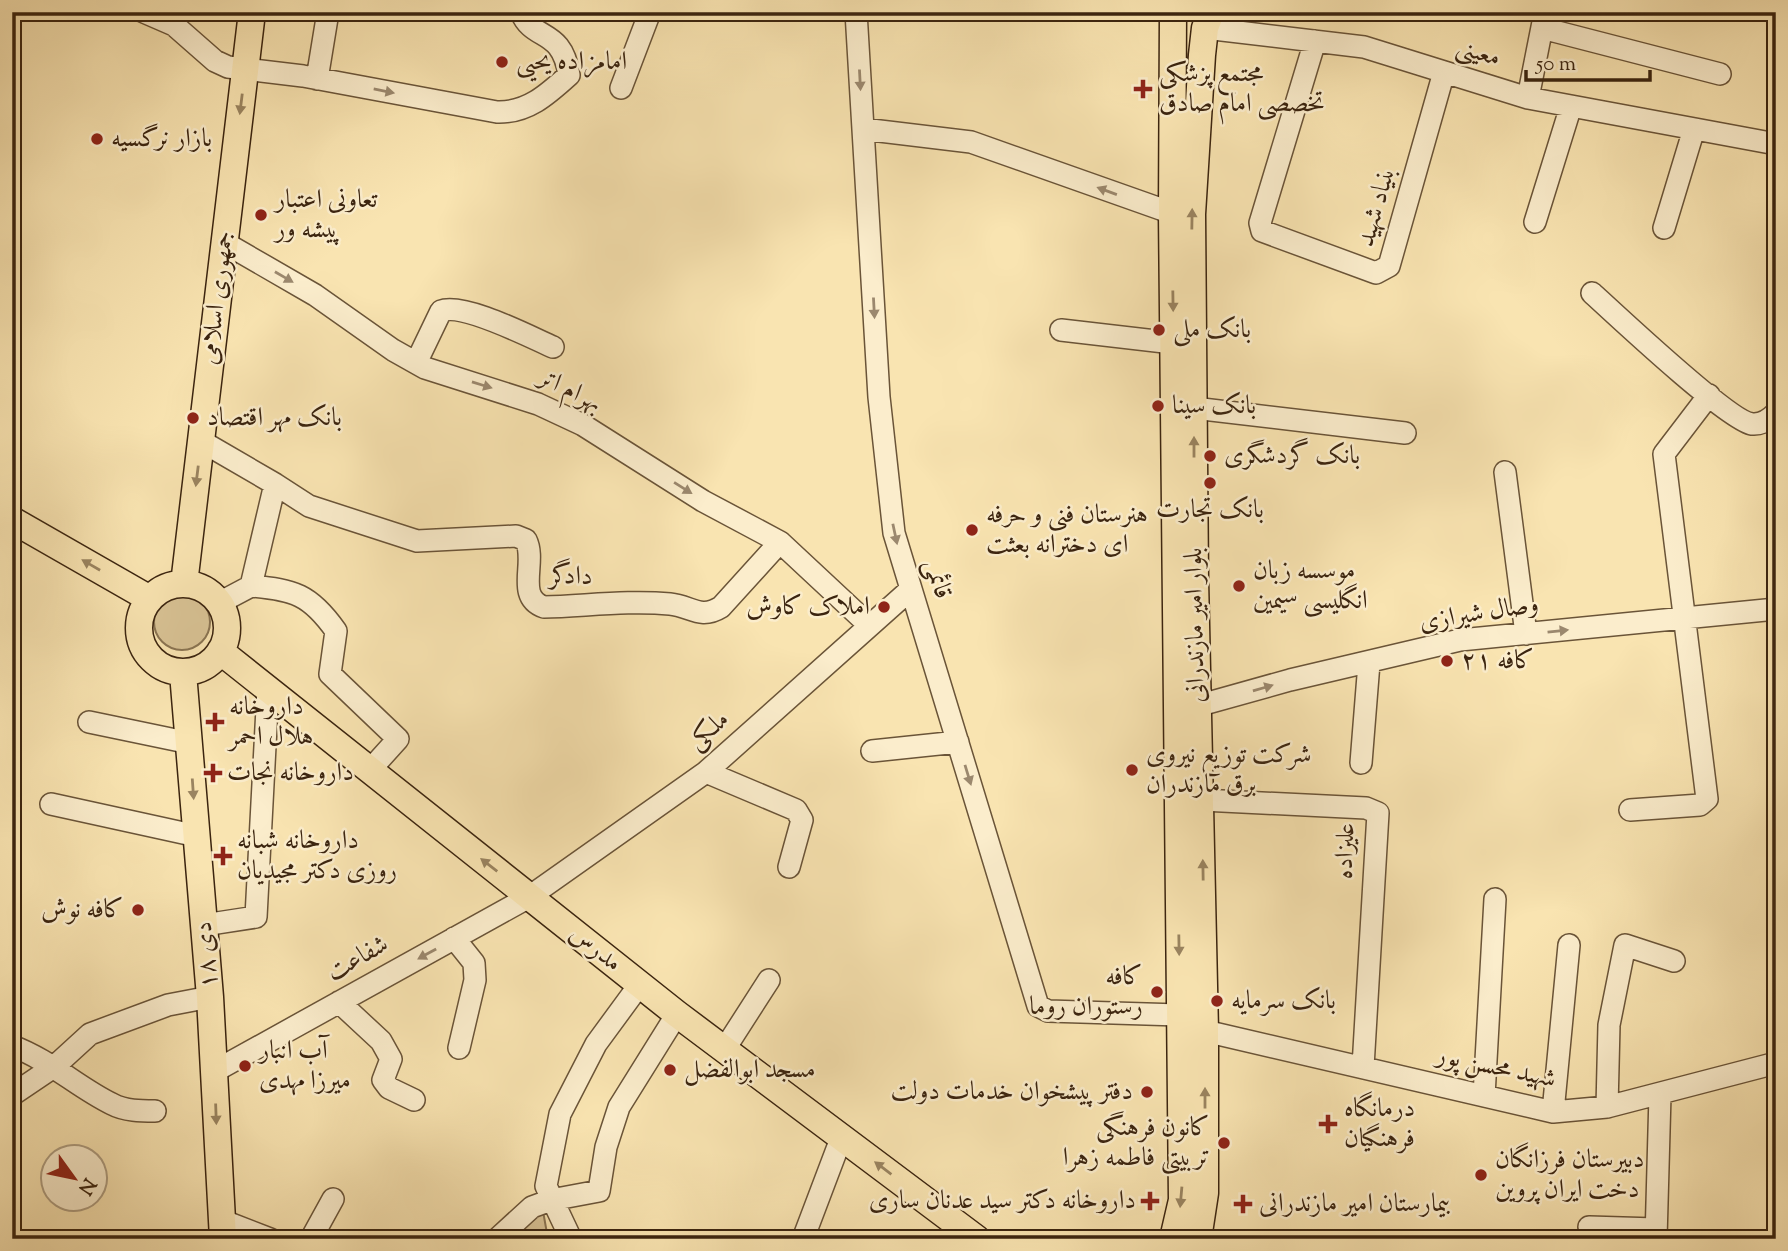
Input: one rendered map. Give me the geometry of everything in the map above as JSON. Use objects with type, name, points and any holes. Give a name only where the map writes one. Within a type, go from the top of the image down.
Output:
[{"type":"main road","name":"جمهوری اسلامی","points":[[184,584],[252,12]]},
{"type":"main road","name":"بلوار امیر مازندرانی","points":[[1172,1239],[1182,1200],[1172,214],[1173,12]]},
{"type":"main road","name":"بلوار امیر مازندرانی","points":[[1198,1239],[1205,1193],[1205,1031],[1202,800],[1197,706],[1192,214],[1208,20]]},
{"type":"main road","points":[[12,520],[150,599]]},
{"type":"main road","points":[[184,584],[197,587],[219,603],[227,627],[220,652],[211,663],[183,673],[155,663],[143,647],[141,617],[150,599],[165,588],[184,584]]},
{"type":"main road","name":"مدرس","points":[[220,652],[677,1014],[976,1239]]},
{"type":"main road","name":"۱۸ دی","points":[[183,673],[210,997],[222,1229]]},
{"type":"street","points":[[144,12],[174,25],[215,61],[228,67],[317,79],[497,112],[517,112],[549,93],[569,75],[566,56],[558,43],[537,30],[521,12]]},
{"type":"street","points":[[317,79],[328,12]]},
{"type":"street","points":[[621,88],[650,12]]},
{"type":"street","name":"قائمی","points":[[856,12],[879,397],[894,533],[1038,1006],[1048,1010],[1179,1015]]},
{"type":"street","name":"معینی","points":[[1208,20],[1315,41],[1364,47],[1528,99],[1776,144]]},
{"type":"street","points":[[1528,99],[1543,20],[1720,74]]},
{"type":"street","name":"بنیاد شهید","points":[[1315,41],[1260,223],[1262,231],[1377,273],[1389,266],[1444,72]]},
{"type":"street","points":[[1535,222],[1571,106]]},
{"type":"street","points":[[863,128],[971,142],[1172,214]]},
{"type":"street","points":[[1664,228],[1694,129]]},
{"type":"street","name":"بهرام اتر","points":[[225,243],[315,295],[416,363],[538,404],[583,425],[703,501],[780,542],[869,625]]},
{"type":"street","points":[[1592,293],[1709,395],[1749,424],[1762,424],[1776,413]]},
{"type":"street","points":[[416,363],[441,311],[450,308],[503,325],[553,347]]},
{"type":"street","points":[[1061,330],[1173,343]]},
{"type":"street","points":[[1630,810],[1700,805],[1707,799],[1682,618],[1664,454],[1709,395]]},
{"type":"street","points":[[1194,408],[1405,433]]},
{"type":"street","points":[[201,441],[275,484],[251,586]]},
{"type":"street","points":[[1505,472],[1526,634]]},
{"type":"street","name":"دادگر","points":[[275,484],[309,506],[417,541],[516,536],[526,540],[530,549],[528,596],[534,604],[544,607],[672,604],[699,614],[709,614],[721,607],[780,542]]},
{"type":"street","points":[[219,603],[251,586],[286,589],[319,607],[336,631],[330,674],[398,739],[370,770]]},
{"type":"street","name":"ملکی","points":[[529,897],[706,772],[911,589]]},
{"type":"street","name":"وصال شیرازی","points":[[1197,706],[1290,680],[1460,640],[1776,609]]},
{"type":"street","points":[[1361,763],[1369,663]]},
{"type":"street","points":[[204,925],[256,917],[268,689]]},
{"type":"street","points":[[89,722],[190,743]]},
{"type":"street","points":[[872,751],[958,742]]},
{"type":"street","points":[[706,772],[796,810],[803,820],[789,867]]},
{"type":"street","name":"علیزاده","points":[[1202,800],[1366,808],[1378,813],[1363,1067]]},
{"type":"street","points":[[51,804],[197,836]]},
{"type":"street","name":"شفاعت","points":[[215,1071],[529,897]]},
{"type":"street","points":[[1484,1096],[1495,899]]},
{"type":"street","points":[[454,938],[474,963],[475,980],[459,1048]]},
{"type":"street","points":[[1553,1112],[1569,945]]},
{"type":"street","points":[[1607,1107],[1609,1024],[1625,945],[1674,961]]},
{"type":"street","points":[[724,1050],[769,980]]},
{"type":"street","points":[[571,1239],[546,1186],[564,1104],[596,1044],[640,984]]},
{"type":"street","points":[[12,1094],[55,1066],[90,1034],[168,1004],[210,997]]},
{"type":"street","points":[[339,1002],[381,1041],[391,1059],[383,1080],[389,1088],[414,1100]]},
{"type":"street","points":[[497,1239],[533,1207],[551,1200],[599,1191],[606,1147],[619,1107],[677,1014]]},
{"type":"street","name":"شهید محسن پور","points":[[1205,1031],[1553,1112],[1607,1107],[1776,1063]]},
{"type":"street","points":[[12,1046],[55,1066],[113,1105],[131,1110],[155,1111]]},
{"type":"street","points":[[1589,1227],[1656,1234],[1660,1095]]},
{"type":"street","points":[[803,1239],[842,1136]]},
{"type":"street","points":[[311,1239],[333,1199]]},
{"type":"street","points":[[222,1229],[270,1239]]},
{"type":"shaded area","points":[[182,594],[193,596],[202,602],[208,611],[208,633],[202,642],[193,648],[182,650],[171,648],[162,642],[156,633],[154,622],[156,611],[162,602],[171,596]]},
{"type":"shaded area","points":[[535,1210],[543,1211],[548,1239],[515,1239]]},
{"type":"place","name":"امامزاده یحیی","points":[[502,62]]},
{"type":"place","name":"مجتمع پزشکی تخصصی امام صادق","points":[[1143,89]]},
{"type":"place","name":"بازار نرگسیه","points":[[97,139]]},
{"type":"place","name":"تعاونی اعتبار پیشه ور","points":[[261,215]]},
{"type":"place","name":"بانک ملی","points":[[1159,330]]},
{"type":"place","name":"بانک سینا","points":[[1158,406]]},
{"type":"place","name":"بانک مهر اقتصاد","points":[[193,418]]},
{"type":"place","name":"بانک گردشگری","points":[[1210,456]]},
{"type":"place","name":"بانک تجارت","points":[[1210,483]]},
{"type":"place","name":"هنرستان فنی و حرفه ای دخترانه بعثت","points":[[972,530]]},
{"type":"place","name":"موسسه زبان انگلیسی سیمین","points":[[1239,586]]},
{"type":"place","name":"املاک کاوش","points":[[884,607]]},
{"type":"place","name":"کافه ۲۱","points":[[1447,661]]},
{"type":"place","name":"داروخانه هلال احمر","points":[[215,722]]},
{"type":"place","name":"شرکت توزیع نیروی برق مازندران","points":[[1132,770]]},
{"type":"place","name":"داروخانه نجات","points":[[213,773]]},
{"type":"place","name":"داروخانه شبانه روزی دکتر مجیدیان","points":[[223,856]]},
{"type":"place","name":"کافه نوش","points":[[138,910]]},
{"type":"place","name":"کافه رستوران روما","points":[[1157,992]]},
{"type":"place","name":"بانک سرمایه","points":[[1217,1001]]},
{"type":"place","name":"آب انبار میرزا مهدی","points":[[245,1066]]},
{"type":"place","name":"مسجد ابوالفضل","points":[[670,1070]]},
{"type":"place","name":"دفتر پیشخوان خدمات دولت","points":[[1147,1092]]},
{"type":"place","name":"درمانگاه فرهنگیان","points":[[1328,1124]]},
{"type":"place","name":"کانون فرهنگی تربیتی فاطمه زهرا","points":[[1224,1143]]},
{"type":"place","name":"دبیرستان فرزانگان دخت ایران پروین","points":[[1481,1175]]},
{"type":"place","name":"داروخانه دکتر سید عدنان ساری","points":[[1150,1201]]},
{"type":"place","name":"بیمارستان امیر مازندرانی","points":[[1243,1204]]}]
